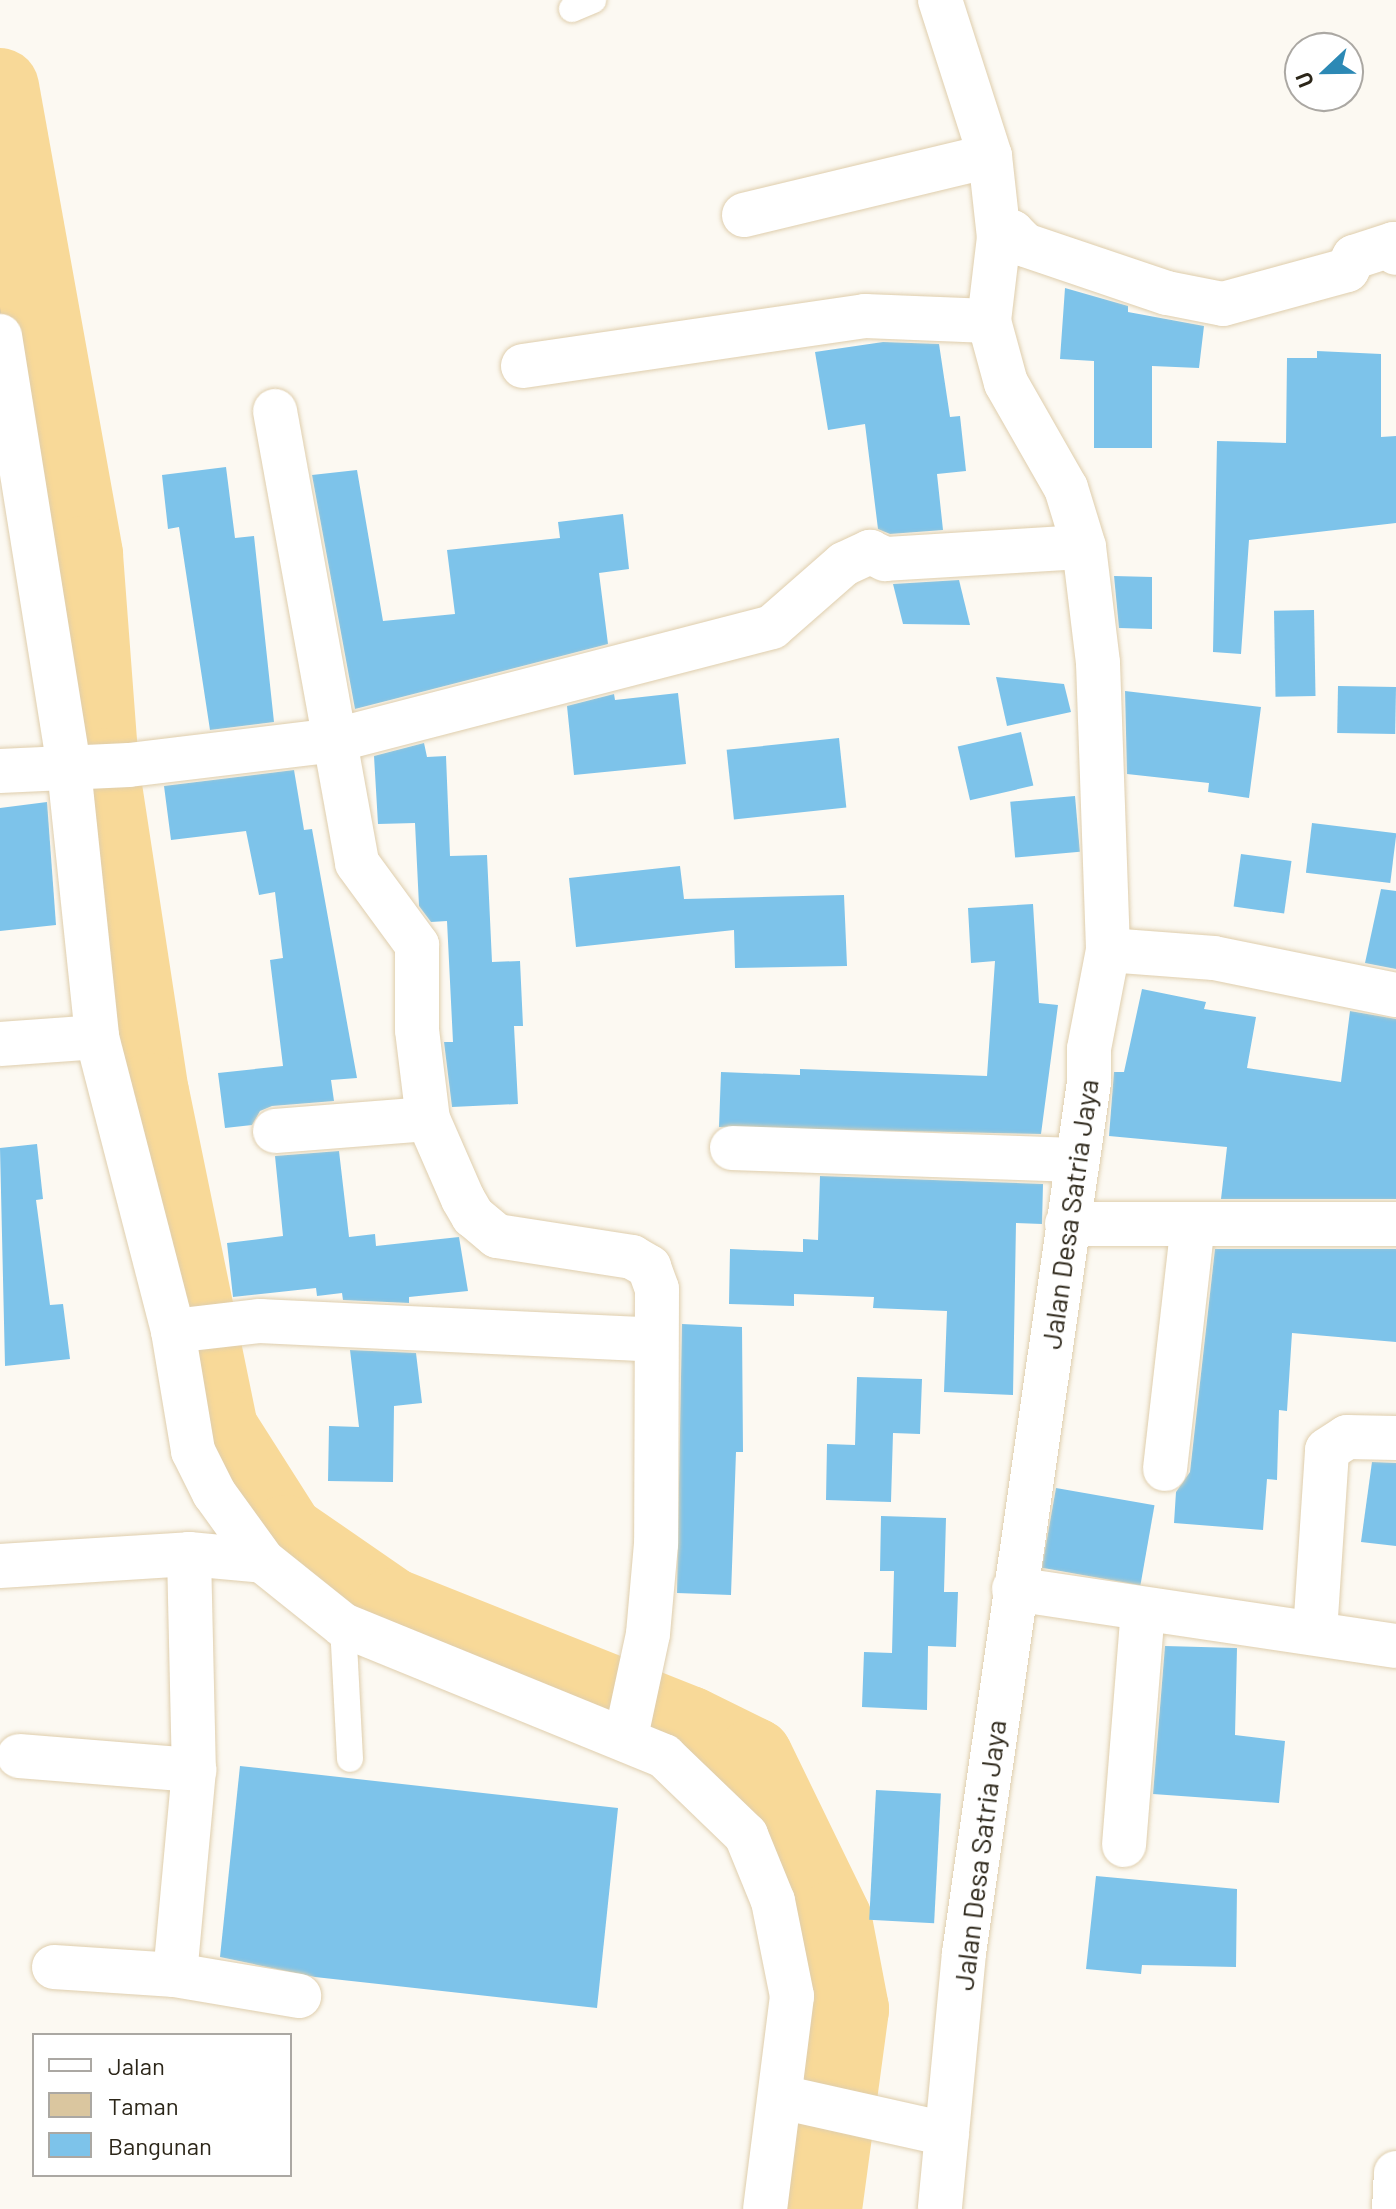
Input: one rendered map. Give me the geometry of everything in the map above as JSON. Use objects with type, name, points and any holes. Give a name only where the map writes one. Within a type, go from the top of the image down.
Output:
[{"type":"street","name":"Jalan Desa Satria Jaya","points":[[940,0],[990,156],[999,237],[989,321],[1006,383],[1066,488],[1084,547],[1098,663],[1108,950],[1089,1049],[1089,1082],[1014,1589],[985,1834],[964,1953],[942,2132],[940,2209]]},
{"type":"street","points":[[744,215],[990,156]]},
{"type":"street","points":[[999,237],[1012,232],[1025,245],[1167,293],[1223,304],[1347,270],[1354,257],[1394,244],[1396,253]]},
{"type":"street","points":[[523,366],[865,316],[989,321]]},
{"type":"street","points":[[0,336],[7,433],[69,769],[97,1037],[173,1331],[193,1451],[214,1493],[263,1561],[343,1625],[626,1737],[664,1756],[746,1835],[773,1901],[792,1996],[765,2209]]},
{"type":"street","points":[[275,411],[357,863],[417,945],[417,1030],[428,1119],[473,1216],[497,1236],[632,1257],[649,1267],[657,1289],[656,1544],[648,1634],[626,1737]]},
{"type":"street","points":[[0,771],[69,769],[336,740],[772,627],[844,564],[870,552],[885,559],[1084,547]]},
{"type":"street","points":[[1108,950],[1214,958],[1396,995]]},
{"type":"street","points":[[0,1044],[97,1037]]},
{"type":"street","points":[[275,1131],[428,1119]]},
{"type":"street","points":[[732,1148],[1076,1160]]},
{"type":"street","points":[[1067,1224],[1396,1224]]},
{"type":"street","points":[[1165,1469],[1193,1225]]},
{"type":"street","points":[[173,1331],[260,1321],[656,1340]]},
{"type":"street","points":[[1315,1632],[1327,1450],[1347,1437],[1396,1438]]},
{"type":"street","points":[[0,1566],[189,1554],[263,1561]]},
{"type":"street","points":[[175,1975],[194,1770],[189,1554]]},
{"type":"street","points":[[1014,1589],[1143,1611],[1315,1632],[1396,1646]]},
{"type":"street","points":[[1124,1845],[1143,1611]]},
{"type":"street","points":[[19,1756],[194,1770]]},
{"type":"street","points":[[54,1967],[175,1975],[299,1996]]},
{"type":"street","points":[[781,2097],[942,2132]]},
{"type":"street","points":[[1394,2209],[1396,2173]]},
{"type":"lane","points":[[343,1625],[350,1759]]},
{"type":"green space","points":[[0,87],[84,555],[100,767],[150,1092],[219,1429],[286,1534],[392,1607],[689,1725],[754,1757],[833,1920],[850,2009],[837,2108],[781,2097],[773,1901],[694,1782],[343,1625],[214,1493],[97,1037],[0,336]]},
{"type":"shaded area","points":[[781,2097],[851,2114],[838,2209],[765,2209]]},
{"type":"building","points":[[1065,288],[1128,306],[1128,312],[1204,326],[1199,368],[1152,366],[1152,448],[1094,448],[1094,361],[1060,359]]},
{"type":"building","points":[[883,342],[939,344],[950,417],[960,416],[966,471],[937,474],[943,530],[890,534],[878,529],[865,424],[828,430],[815,352]]},
{"type":"building","points":[[1317,351],[1381,354],[1381,437],[1396,436],[1396,523],[1249,540],[1241,654],[1213,652],[1217,441],[1286,443],[1287,358],[1317,358]]},
{"type":"building","points":[[226,467],[235,538],[254,536],[274,722],[210,730],[179,527],[168,529],[162,475]]},
{"type":"building","points":[[357,470],[383,621],[455,614],[447,550],[560,538],[558,522],[623,514],[629,569],[599,573],[608,644],[355,709],[312,475]]},
{"type":"building","points":[[1114,576],[1152,577],[1152,629],[1119,628]]},
{"type":"building","points":[[959,580],[970,625],[903,624],[893,584]]},
{"type":"building","points":[[1314,610],[1316,696],[1276,697],[1274,611]]},
{"type":"building","points":[[996,677],[1064,684],[1071,712],[1007,726]]},
{"type":"building","points":[[1338,686],[1396,687],[1395,734],[1337,733]]},
{"type":"building","points":[[1125,691],[1261,707],[1249,798],[1208,792],[1209,783],[1127,774]]},
{"type":"building","points":[[678,693],[686,764],[574,775],[567,706],[614,694],[615,700]]},
{"type":"building","points":[[1021,732],[1033,786],[970,800],[958,747]]},
{"type":"building","points":[[839,738],[846,808],[734,819],[727,750]]},
{"type":"building","points":[[424,743],[427,757],[446,756],[450,856],[487,855],[492,962],[520,961],[523,1026],[514,1026],[518,1104],[452,1107],[444,1042],[453,1042],[447,921],[431,922],[419,906],[415,823],[378,824],[374,756]]},
{"type":"building","points":[[294,770],[304,830],[312,829],[357,1078],[331,1080],[334,1101],[272,1106],[260,1111],[252,1125],[225,1128],[218,1073],[283,1066],[270,960],[283,958],[275,892],[259,895],[246,831],[171,840],[164,786]]},
{"type":"building","points":[[1075,796],[1080,852],[1015,857],[1010,802]]},
{"type":"building","points":[[47,802],[56,925],[0,931],[0,808]]},
{"type":"building","points":[[1312,823],[1396,833],[1390,883],[1306,873]]},
{"type":"building","points":[[1241,854],[1292,861],[1284,914],[1234,906]]},
{"type":"building","points":[[680,866],[684,899],[844,895],[847,966],[735,968],[734,930],[576,947],[569,878]]},
{"type":"building","points":[[1381,889],[1396,891],[1396,969],[1365,963]]},
{"type":"building","points":[[1033,904],[1039,1003],[1058,1005],[1041,1134],[719,1127],[721,1072],[800,1075],[800,1069],[987,1076],[995,961],[971,963],[968,908]]},
{"type":"building","points":[[1142,989],[1206,1002],[1204,1009],[1256,1017],[1247,1068],[1341,1082],[1350,1011],[1396,1019],[1396,1199],[1221,1199],[1227,1147],[1109,1136],[1114,1072],[1124,1072]]},
{"type":"building","points":[[37,1144],[43,1199],[36,1200],[50,1305],[63,1304],[70,1359],[5,1366],[0,1148]]},
{"type":"building","points":[[339,1151],[349,1237],[375,1234],[376,1246],[459,1237],[468,1291],[409,1297],[409,1303],[343,1300],[342,1293],[317,1296],[316,1288],[233,1297],[227,1243],[283,1236],[275,1156]]},
{"type":"building","points":[[820,1176],[1043,1184],[1042,1224],[1016,1223],[1013,1395],[944,1392],[947,1311],[873,1308],[874,1297],[794,1294],[794,1306],[729,1304],[730,1249],[803,1252],[803,1239],[818,1240]]},
{"type":"building","points":[[1215,1249],[1396,1249],[1396,1342],[1292,1333],[1287,1411],[1279,1410],[1277,1480],[1267,1479],[1263,1530],[1174,1523],[1176,1492],[1190,1472]]},
{"type":"building","points":[[682,1324],[742,1327],[743,1452],[736,1452],[731,1595],[677,1593]]},
{"type":"building","points":[[350,1350],[416,1353],[422,1403],[394,1406],[393,1482],[328,1481],[329,1426],[359,1427]]},
{"type":"building","points":[[857,1377],[922,1379],[920,1434],[893,1433],[891,1502],[826,1500],[827,1444],[855,1445]]},
{"type":"building","points":[[1372,1462],[1396,1463],[1396,1546],[1361,1542]]},
{"type":"building","points":[[1056,1488],[1154,1505],[1140,1585],[1042,1568]]},
{"type":"building","points":[[881,1516],[946,1518],[944,1592],[958,1592],[956,1647],[928,1646],[927,1710],[862,1707],[864,1652],[892,1653],[894,1571],[880,1571]]},
{"type":"building","points":[[1165,1646],[1237,1648],[1235,1735],[1285,1741],[1279,1803],[1153,1794]]},
{"type":"building","points":[[240,1766],[618,1808],[597,2008],[315,1977],[220,1957]]},
{"type":"building","points":[[876,1790],[941,1793],[934,1923],[869,1920]]},
{"type":"building","points":[[1096,1876],[1237,1889],[1236,1967],[1142,1965],[1141,1974],[1086,1969]]},
{"type":"waterway","points":[[0,87],[84,555],[100,767],[150,1092],[219,1429],[286,1534],[392,1607],[689,1725],[754,1757],[833,1920],[850,2009],[823,2209]]}]
